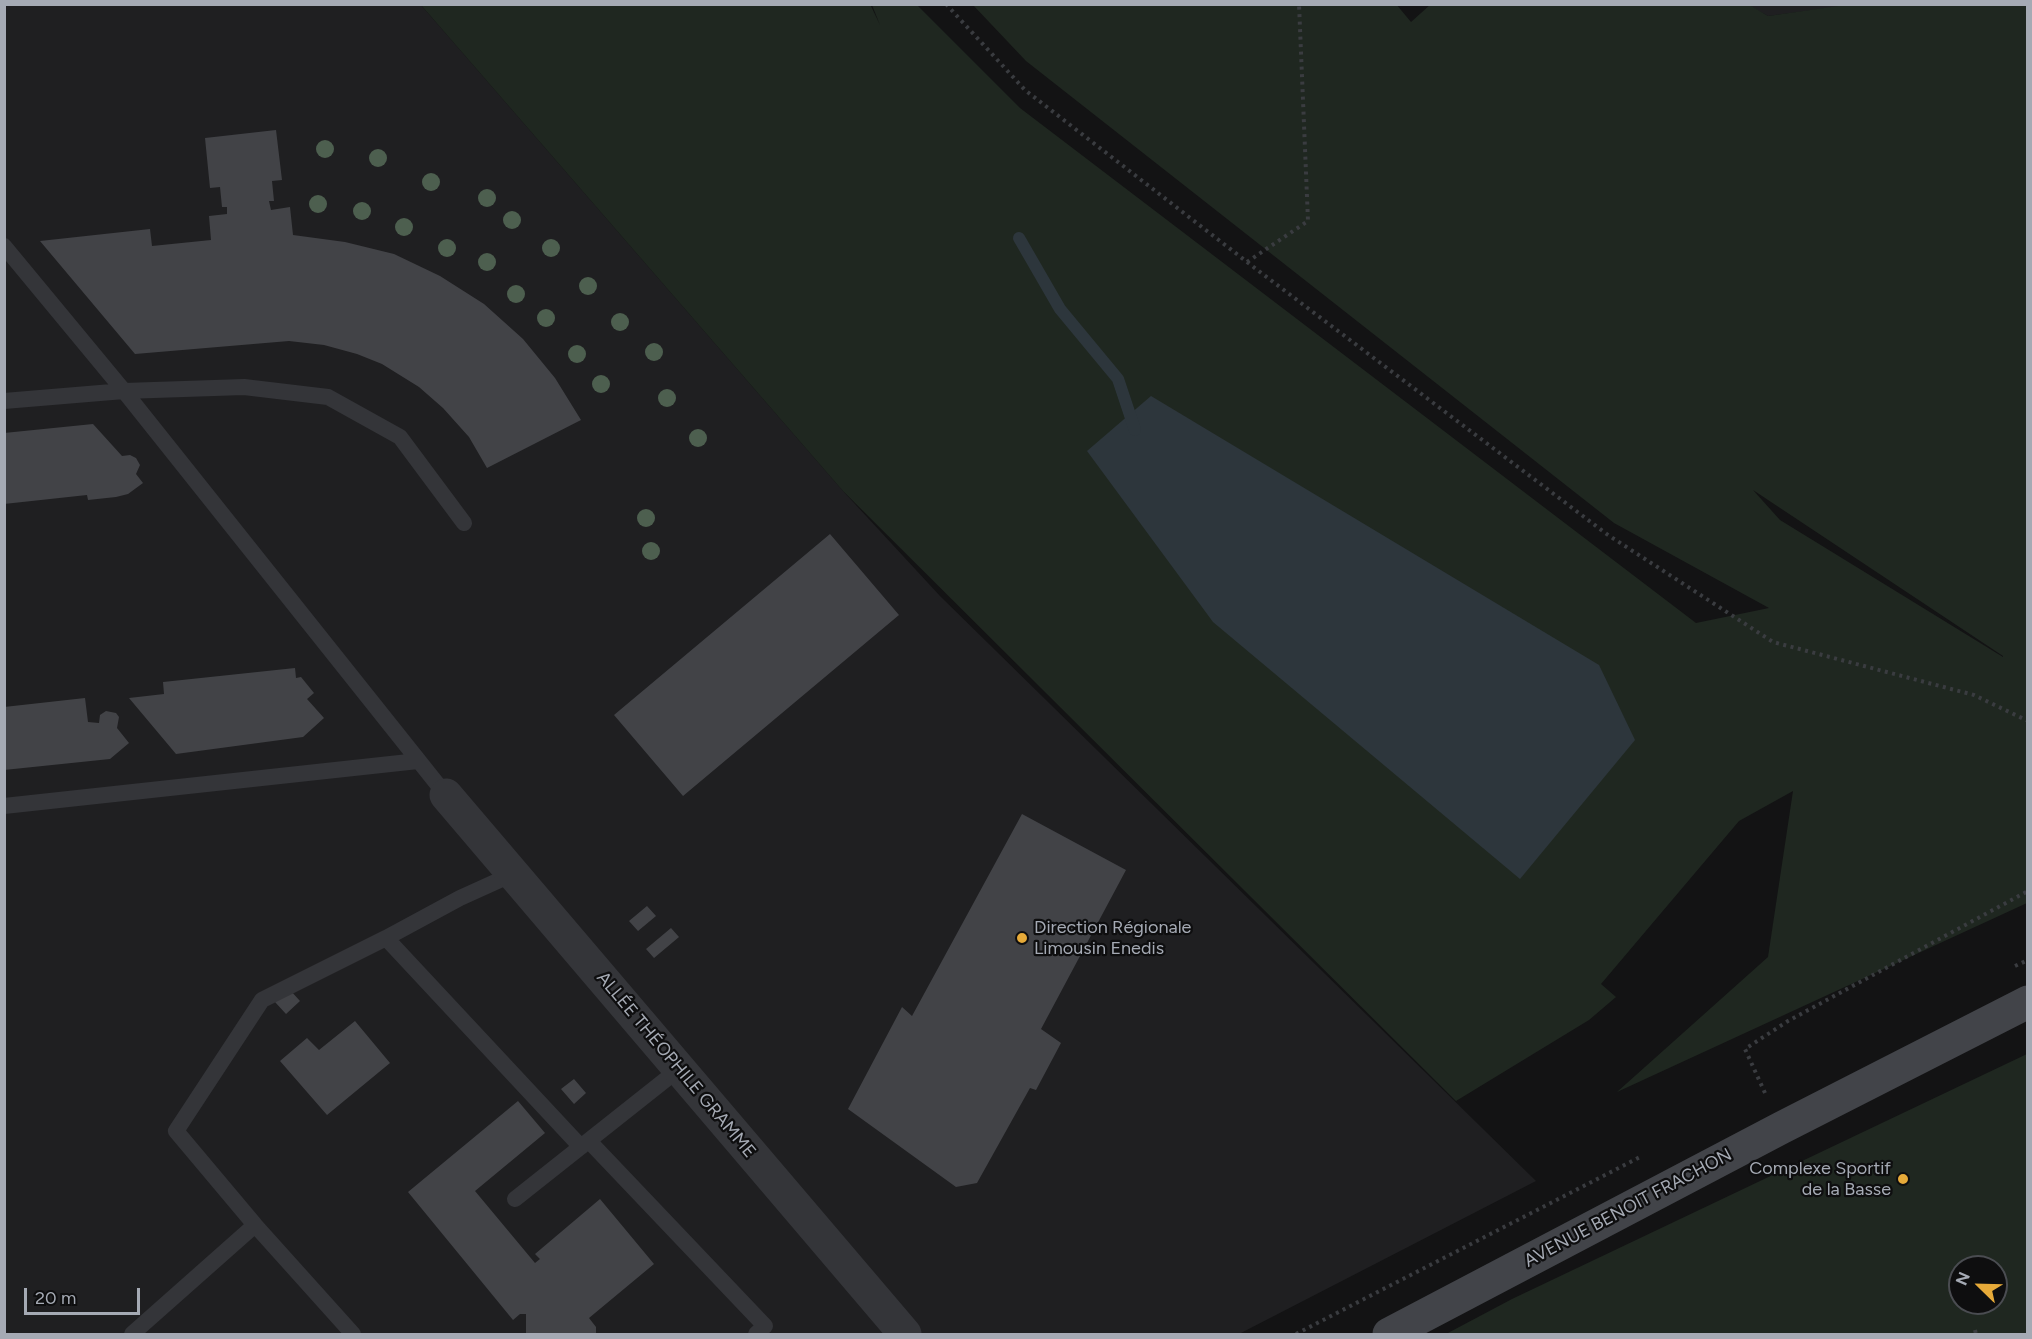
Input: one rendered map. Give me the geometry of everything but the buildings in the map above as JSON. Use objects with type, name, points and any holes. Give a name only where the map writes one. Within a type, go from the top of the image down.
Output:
[{"type":"main road","name":"AVENUE BENOIT FRACHON","points":[[1389,1335],[1781,1128],[2028,1002]]},
{"type":"street","name":"ALLÉE THÉOPHILE GRAMME","points":[[446,795],[905,1335]]},
{"type":"lane","points":[[4,246],[124,391],[446,795]]},
{"type":"lane","points":[[4,402],[124,391],[244,387],[328,397],[400,437],[464,523]]},
{"type":"lane","points":[[4,806],[418,761]]},
{"type":"lane","points":[[353,1335],[255,1225],[176,1131],[262,1000],[460,898],[513,874]]},
{"type":"lane","points":[[386,938],[584,1144],[765,1326],[756,1335]]},
{"type":"lane","points":[[515,1199],[679,1069]]},
{"type":"lane","points":[[132,1335],[255,1225]]},
{"type":"path","points":[[946,4],[1025,90],[1247,262],[1608,535],[1773,642],[1974,694],[2028,721]]},
{"type":"path","points":[[1247,262],[1308,221],[1299,4]]},
{"type":"path","points":[[1766,1093],[1745,1049],[1788,1021],[2028,891]]},
{"type":"shaded area","points":[[870,4],[880,25],[872,5],[917,5],[1020,108],[1696,623],[1769,608],[1614,523],[1026,61],[973,5],[1396,4],[1411,22],[1431,4],[1748,4],[1768,16],[1852,4],[2027,5],[2027,903],[1617,1092],[1768,957],[1793,791],[1739,821],[1601,984],[1616,997],[1589,1020],[1456,1101],[843,491],[421,5]],"holes":[[[1753,490],[2003,656],[1780,520]]]},
{"type":"shaded area","points":[[5,5],[421,5],[843,491],[940,596],[1536,1181],[1239,1334],[5,1334]]},
{"type":"shaded area","points":[[1748,5],[1852,5],[1768,16]]},
{"type":"shaded area","points":[[1151,396],[1599,665],[1635,740],[1520,879],[1213,622],[1087,451]]},
{"type":"shaded area","name":"Complexe Sportif de la Basse","points":[[2027,1054],[2027,1334],[1446,1334],[1512,1299]]},
{"type":"waterway","points":[[1019,238],[1060,309],[1118,379],[1135,430]]},
{"type":"place","name":"Direction Régionale Limousin Enedis","points":[[1022,938]]},
{"type":"place","name":"Complexe Sportif de la Basse","points":[[1903,1179]]}]
